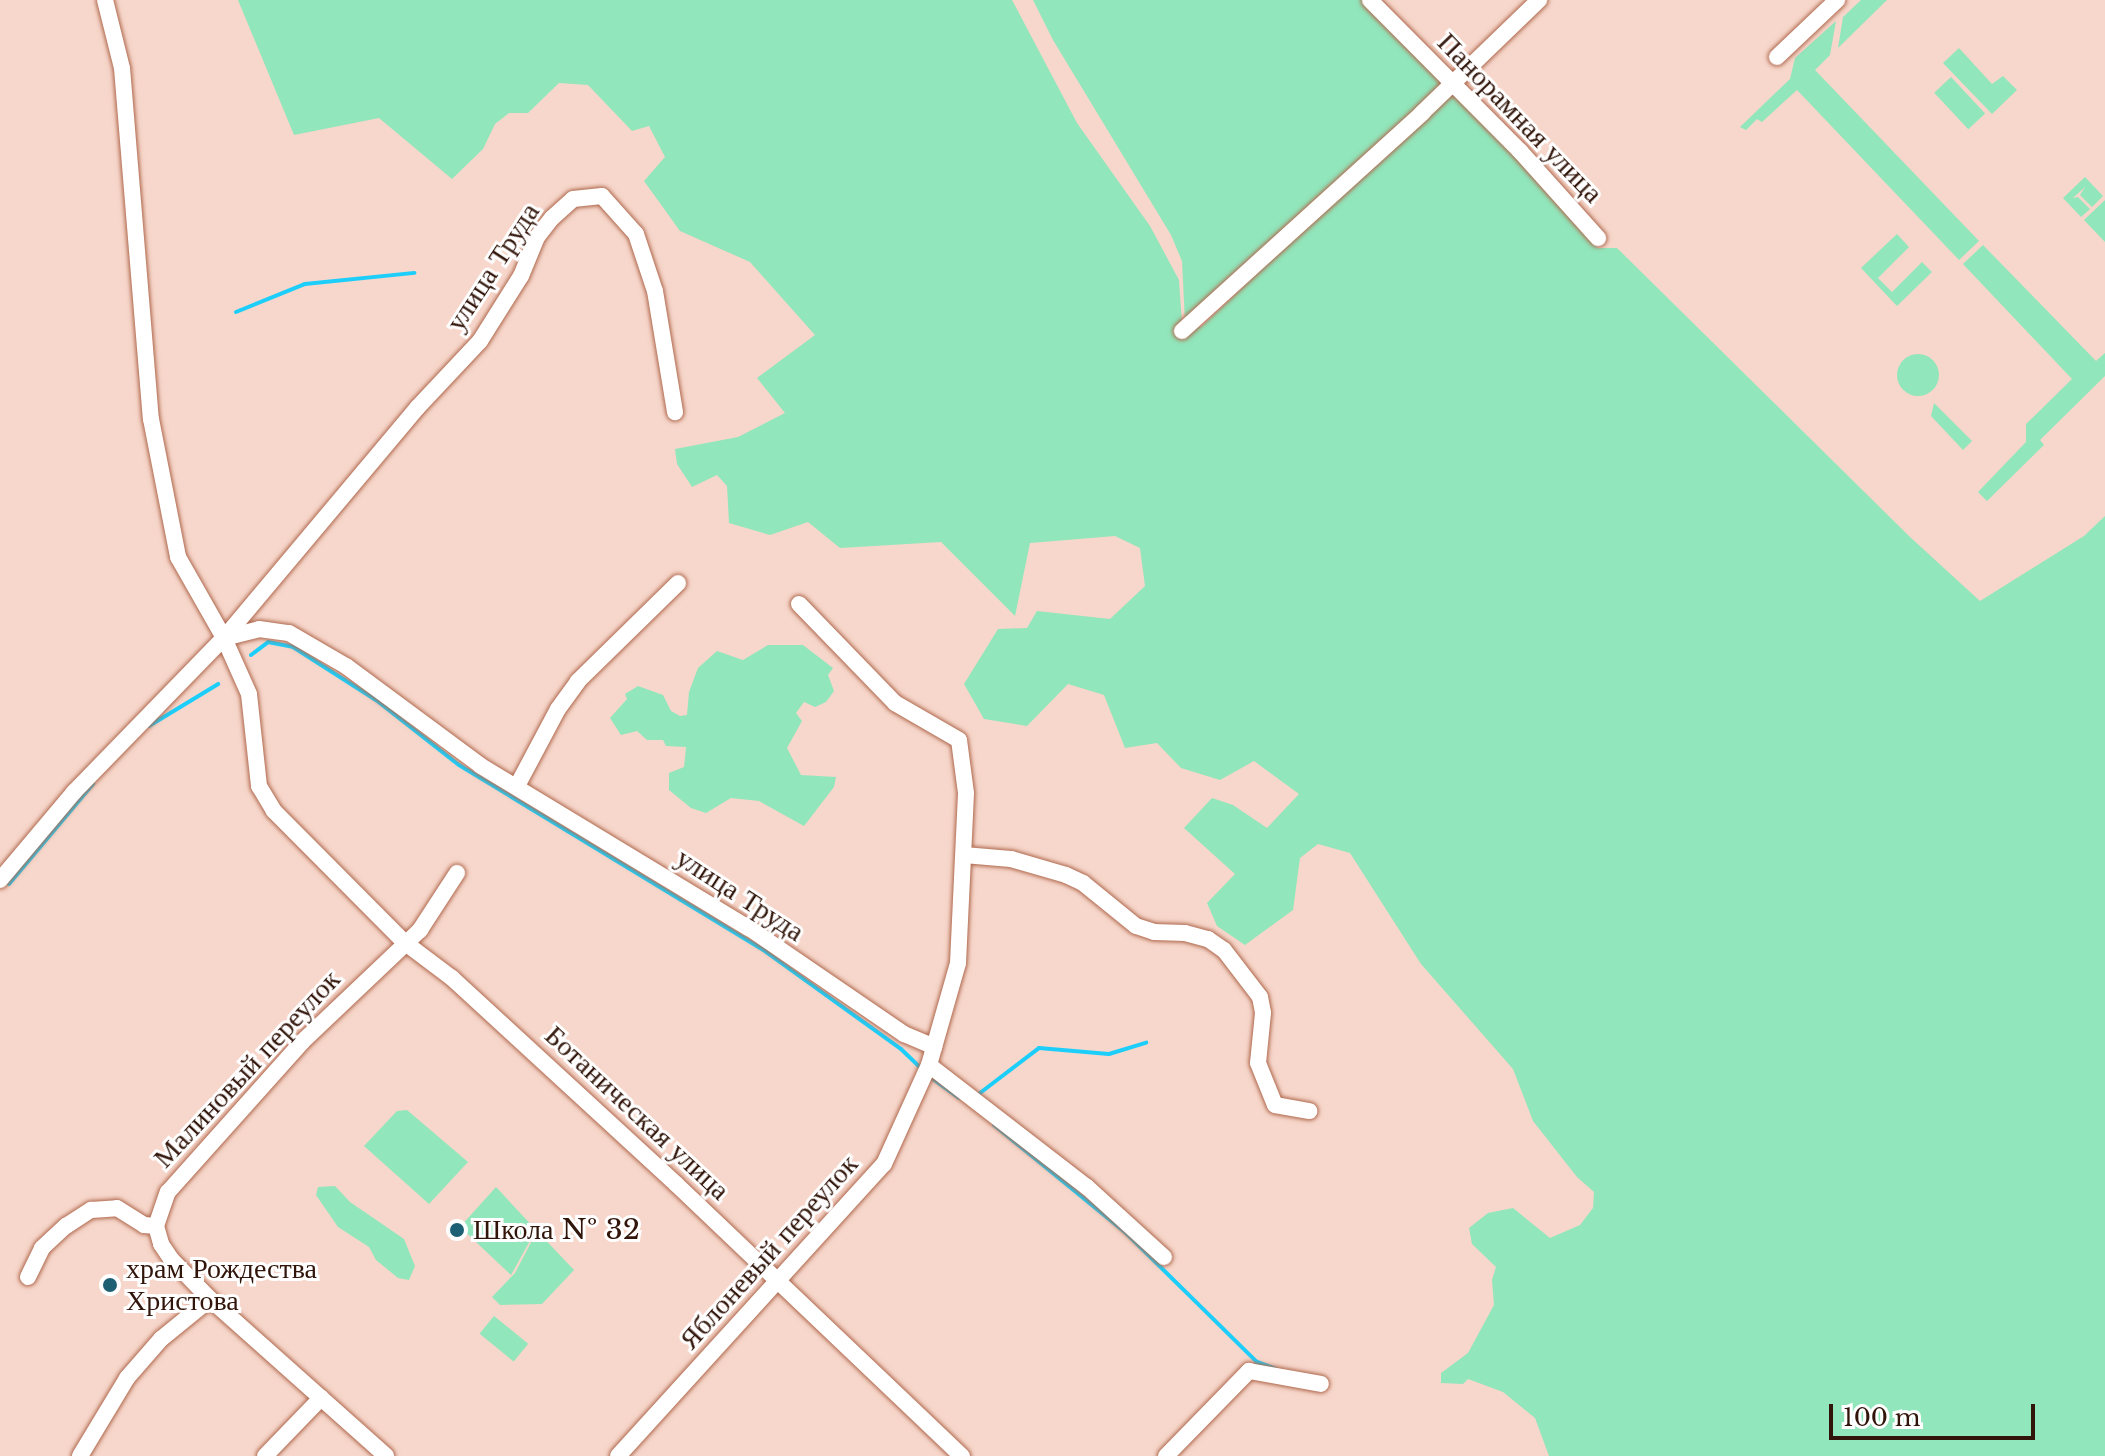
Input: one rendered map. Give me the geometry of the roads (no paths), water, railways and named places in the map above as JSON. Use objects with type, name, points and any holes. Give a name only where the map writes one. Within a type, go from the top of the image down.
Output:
[{"type":"street","points":[[0,880],[74,792],[224,638],[178,557],[151,419],[122,68],[105,0]]},
{"type":"street","name":"Панорамная улица","points":[[1370,0],[1598,238]]},
{"type":"street","points":[[1182,331],[1539,0]]},
{"type":"street","points":[[1777,57],[1837,0]]},
{"type":"street","name":"улица Труда","points":[[224,638],[417,408],[480,341],[521,276],[537,237],[573,199],[602,196],[636,234],[653,282],[675,412]]},
{"type":"street","points":[[517,786],[558,709],[578,681],[642,614],[678,583]]},
{"type":"street","name":"Яблоневый переулок","points":[[618,1456],[884,1164],[929,1065],[958,963],[966,793],[959,740],[895,703],[799,604]]},
{"type":"street","name":"улица Труда","points":[[224,638],[259,629],[289,633],[346,666],[481,766],[749,928],[904,1034],[934,1047]]},
{"type":"street","name":"Ботаническая улица","points":[[224,638],[249,694],[259,786],[274,811],[404,942],[452,978],[778,1280],[962,1456]]},
{"type":"street","points":[[964,855],[1011,859],[1066,875],[1083,883],[1136,926],[1154,932],[1185,933],[1208,939],[1224,950],[1260,997],[1263,1013],[1258,1063],[1275,1105],[1309,1111]]},
{"type":"street","name":"Малиновый переулок","points":[[156,1226],[168,1192],[302,1042],[420,930],[457,873]]},
{"type":"street","points":[[929,1065],[1087,1187],[1164,1257]]},
{"type":"street","points":[[28,1277],[42,1248],[66,1226],[91,1210],[117,1208],[144,1225],[156,1226],[161,1244],[171,1259],[210,1299],[386,1456]]},
{"type":"street","points":[[80,1456],[127,1378],[161,1339],[210,1299]]},
{"type":"street","points":[[1166,1456],[1249,1371],[1321,1384]]},
{"type":"street","points":[[265,1456],[321,1398]]},
{"type":"waterway","points":[[236,312],[305,284],[414,273]]},
{"type":"waterway","points":[[251,655],[268,642],[293,647],[376,700],[459,765],[766,952],[901,1049],[922,1069]]},
{"type":"waterway","points":[[149,726],[218,684]]},
{"type":"waterway","points":[[9,884],[93,784]]},
{"type":"waterway","points":[[980,1093],[1039,1048],[1109,1054],[1146,1043]]},
{"type":"waterway","points":[[933,1079],[959,1098]]},
{"type":"waterway","points":[[994,1125],[1126,1233],[1257,1362],[1276,1369]]},
{"type":"place","name":"Школа № 32","points":[[457,1230]]},
{"type":"place","name":"храм Рождества Христова","points":[[110,1285]]}]
